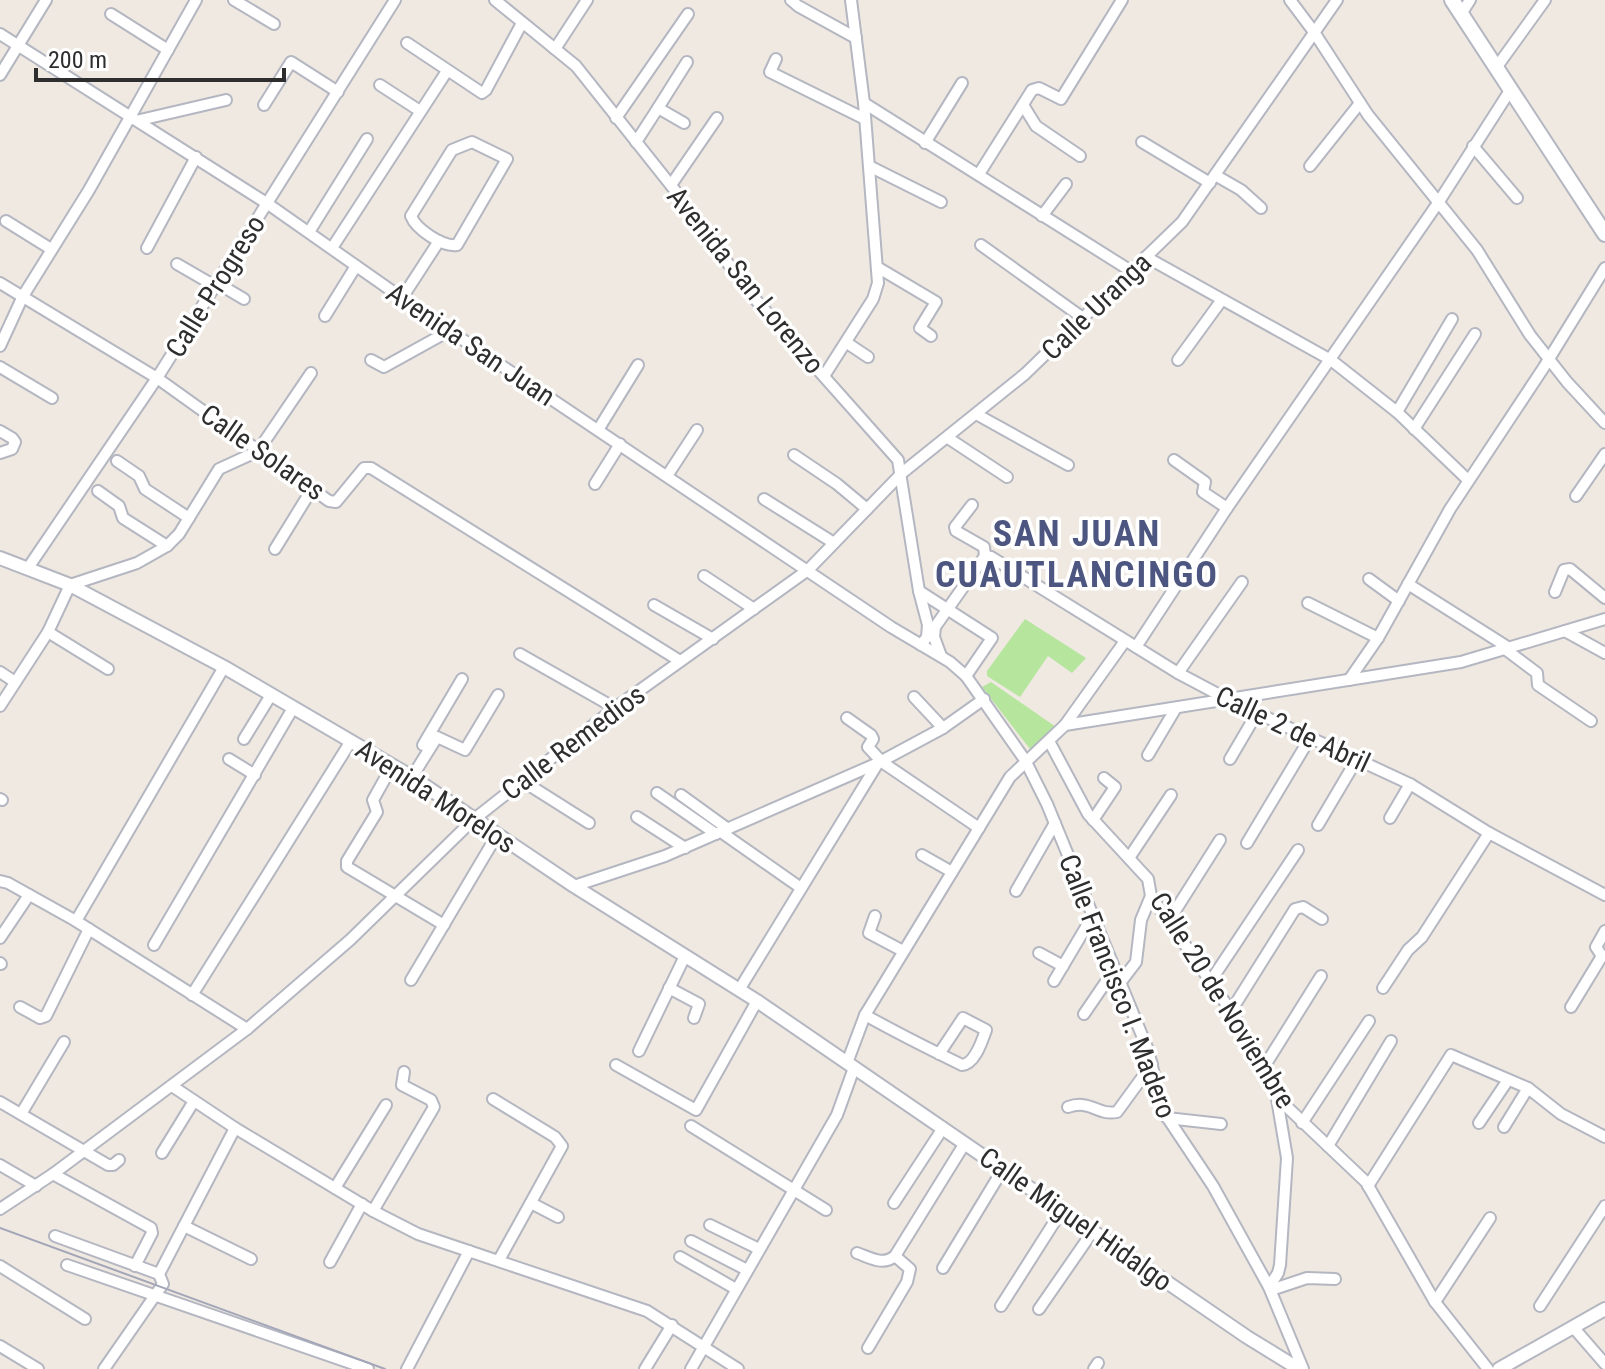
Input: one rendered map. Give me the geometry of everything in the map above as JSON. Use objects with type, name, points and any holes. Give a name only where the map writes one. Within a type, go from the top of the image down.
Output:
[{"type":"main road","points":[[1452,0],[1605,234]]},
{"type":"street","points":[[0,75],[46,0]]},
{"type":"street","points":[[0,346],[23,296],[51,249],[136,118],[196,0]]},
{"type":"street","points":[[234,0],[274,24]]},
{"type":"street","name":"Calle Progreso","points":[[28,568],[157,378],[395,0]]},
{"type":"street","name":"Avenida San Lorenzo","points":[[495,0],[576,66],[671,185],[748,291],[898,460],[928,632],[921,645]]},
{"type":"street","points":[[555,49],[587,0]]},
{"type":"street","points":[[791,0],[856,38]]},
{"type":"street","points":[[824,376],[873,299],[878,283],[864,103],[851,0]]},
{"type":"street","points":[[979,174],[1035,88],[1061,99],[1122,0]]},
{"type":"street","points":[[1290,0],[1360,103],[1477,250],[1530,335],[1605,423]]},
{"type":"street","name":"Calle Uranga","points":[[808,570],[902,473],[1025,374],[1182,222],[1337,0]]},
{"type":"street","points":[[1461,14],[1470,0]]},
{"type":"street","points":[[1496,68],[1545,0]]},
{"type":"street","points":[[111,14],[168,50]]},
{"type":"street","points":[[616,118],[688,14]]},
{"type":"street","points":[[407,43],[482,93],[522,23]]},
{"type":"street","name":"Avenida San Juan","points":[[0,34],[268,204],[445,328],[941,656]]},
{"type":"street","points":[[776,59],[770,72],[865,119]]},
{"type":"street","points":[[264,105],[291,62],[338,92]]},
{"type":"street","points":[[636,142],[687,62]]},
{"type":"street","points":[[332,248],[447,71]]},
{"type":"street","points":[[925,143],[962,83]]},
{"type":"street","points":[[380,85],[420,111]]},
{"type":"street","points":[[1136,647],[1227,508],[1438,203],[1511,89]]},
{"type":"street","points":[[136,118],[226,100]]},
{"type":"street","points":[[864,103],[1131,271]]},
{"type":"street","points":[[1310,166],[1360,103]]},
{"type":"street","points":[[1023,105],[1036,126],[1080,156]]},
{"type":"street","points":[[658,108],[684,123]]},
{"type":"street","points":[[671,185],[717,118]]},
{"type":"street","points":[[309,232],[367,139]]},
{"type":"street","points":[[472,142],[507,159],[454,247],[439,241],[411,219],[431,180],[452,150],[472,142]]},
{"type":"street","points":[[1142,142],[1212,179],[1241,190],[1261,208]]},
{"type":"street","points":[[1473,146],[1517,198]]},
{"type":"street","points":[[147,248],[196,157]]},
{"type":"street","points":[[869,166],[941,202]]},
{"type":"street","points":[[1042,216],[1066,184]]},
{"type":"street","points":[[6,221],[51,249]]},
{"type":"street","points":[[402,298],[439,241]]},
{"type":"street","points":[[981,245],[1083,318]]},
{"type":"street","points":[[1146,257],[1331,360],[1397,412],[1468,480]]},
{"type":"street","points":[[177,264],[244,299]]},
{"type":"street","points":[[325,316],[356,266]]},
{"type":"street","points":[[877,267],[936,302],[920,328],[931,336]]},
{"type":"street","points":[[1349,680],[1378,638],[1468,480],[1605,268]]},
{"type":"street","name":"Calle Solares","points":[[0,283],[157,378],[329,501],[336,502],[364,468],[371,468],[680,661]]},
{"type":"street","points":[[1178,360],[1221,301]]},
{"type":"street","points":[[1397,412],[1452,319]]},
{"type":"street","points":[[371,360],[384,367],[440,336],[445,328]]},
{"type":"street","points":[[1414,429],[1475,334]]},
{"type":"street","points":[[847,343],[868,357]]},
{"type":"street","points":[[598,430],[638,365]]},
{"type":"street","points":[[0,367],[52,398]]},
{"type":"street","points":[[0,706],[48,632],[70,585],[137,563],[167,546],[179,534],[219,469],[258,451],[311,373]]},
{"type":"street","points":[[976,414],[1068,465]]},
{"type":"street","points":[[667,476],[697,430]]},
{"type":"street","points":[[0,431],[15,442],[12,449],[0,453]]},
{"type":"street","points":[[948,438],[1007,477]]},
{"type":"street","points":[[595,484],[620,444]]},
{"type":"street","points":[[1576,496],[1605,454]]},
{"type":"street","points":[[794,455],[867,509]]},
{"type":"street","points":[[1174,460],[1205,482],[1203,492],[1227,508]]},
{"type":"street","points":[[117,461],[139,476],[145,489],[189,518]]},
{"type":"street","points":[[275,549],[312,489]]},
{"type":"street","points":[[98,491],[119,506],[123,518],[167,546]]},
{"type":"street","points":[[764,499],[834,543]]},
{"type":"street","name":"Calle 2 de Abril","points":[[972,505],[955,527],[956,531],[984,547],[985,556],[1178,673],[1410,784],[1489,833],[1605,895]]},
{"type":"street","points":[[941,656],[934,637],[935,627],[985,556]]},
{"type":"street","name":"Avenida Morelos","points":[[0,558],[70,585],[224,667],[351,741],[757,1001],[851,1065]]},
{"type":"street","points":[[1555,592],[1564,570],[1570,569],[1605,598]]},
{"type":"street","name":"Calle Remedios","points":[[0,1209],[53,1174],[247,1029],[329,959],[473,820],[521,780],[615,708],[808,570]]},
{"type":"street","points":[[704,576],[754,609]]},
{"type":"street","points":[[1369,579],[1399,601]]},
{"type":"street","points":[[1178,673],[1242,582]]},
{"type":"street","points":[[1408,584],[1507,648],[1537,673],[1538,685],[1545,692],[1591,721]]},
{"type":"street","points":[[919,591],[992,638],[966,676]]},
{"type":"street","points":[[1308,603],[1378,638]]},
{"type":"street","points":[[654,605],[713,639]]},
{"type":"street","points":[[1065,725],[1461,662],[1605,619]]},
{"type":"street","points":[[1565,631],[1605,653]]},
{"type":"street","points":[[48,632],[108,669]]},
{"type":"street","points":[[691,1369],[837,1115],[865,1015],[903,951],[1010,777],[1065,725],[1125,641]]},
{"type":"street","points":[[520,654],[615,708]]},
{"type":"street","name":"Calle Francisco I. Madero","points":[[941,656],[966,676],[1025,760],[1055,823],[1120,983],[1152,1064],[1159,1100],[1167,1118],[1213,1186],[1270,1288],[1301,1369]]},
{"type":"street","points":[[76,921],[224,667]]},
{"type":"street","points":[[0,672],[15,682]]},
{"type":"street","points":[[409,776],[462,679]]},
{"type":"street","points":[[244,739],[271,695]]},
{"type":"street","points":[[409,776],[437,737],[465,750],[498,695]]},
{"type":"street","points":[[914,697],[943,728]]},
{"type":"street","points":[[574,886],[685,848],[880,762],[943,728],[984,699]]},
{"type":"street","points":[[154,945],[293,708]]},
{"type":"street","points":[[1148,755],[1176,708]]},
{"type":"street","points":[[1230,759],[1257,713]]},
{"type":"street","points":[[847,718],[871,735],[873,739],[868,747],[880,762],[979,828]]},
{"type":"street","points":[[1247,843],[1310,738]]},
{"type":"street","points":[[192,995],[351,741]]},
{"type":"street","name":"Calle 20 de Noviembre","points":[[1049,741],[1079,800],[1093,820],[1148,879],[1151,896],[1231,1011],[1276,1090],[1302,1123],[1368,1186],[1435,1302],[1488,1369]]},
{"type":"street","points":[[229,759],[255,775]]},
{"type":"street","points":[[1318,825],[1357,759]]},
{"type":"street","points":[[739,990],[880,762]]},
{"type":"street","points":[[392,766],[373,800],[377,812],[346,863],[350,870],[444,925]]},
{"type":"street","points":[[1093,820],[1115,786],[1104,778]]},
{"type":"street","points":[[521,780],[589,823]]},
{"type":"street","points":[[1390,818],[1410,784]]},
{"type":"street","points":[[657,793],[721,832],[801,888]]},
{"type":"street","points":[[681,795],[721,832]]},
{"type":"street","points":[[1129,858],[1171,795]]},
{"type":"street","points":[[637,817],[685,848]]},
{"type":"street","points":[[1016,891],[1055,823]]},
{"type":"street","points":[[1383,988],[1408,950],[1422,937],[1489,833]]},
{"type":"street","points":[[411,980],[497,835]]},
{"type":"street","points":[[1168,922],[1220,840]]},
{"type":"street","points":[[1210,982],[1298,850]]},
{"type":"street","points":[[922,855],[952,872]]},
{"type":"street","points":[[0,881],[76,921],[247,1029]]},
{"type":"street","points":[[0,938],[29,895]]},
{"type":"street","points":[[1120,983],[1136,962],[1141,920],[1151,896]]},
{"type":"street","points":[[1231,1011],[1295,909],[1303,907],[1322,919]]},
{"type":"street","points":[[875,916],[869,933],[903,951]]},
{"type":"street","points":[[1054,981],[1092,917]]},
{"type":"street","points":[[20,1007],[40,1018],[46,1016],[89,929]]},
{"type":"street","points":[[1571,1007],[1602,956],[1596,947],[1605,931]]},
{"type":"street","points":[[1039,953],[1063,966]]},
{"type":"street","points":[[639,1051],[685,956]]},
{"type":"street","points":[[1084,1014],[1114,970]]},
{"type":"street","points":[[1264,1067],[1321,976]]},
{"type":"street","points":[[669,988],[699,1004],[694,1018]]},
{"type":"street","points":[[616,1065],[696,1110],[757,1001]]},
{"type":"street","points":[[865,1015],[939,1054],[962,1065],[968,1065],[986,1030],[963,1018],[939,1054]]},
{"type":"street","points":[[1302,1123],[1369,1021]]},
{"type":"street","points":[[1328,1146],[1391,1041]]},
{"type":"street","points":[[21,1114],[64,1042]]},
{"type":"street","points":[[1368,1186],[1451,1055],[1528,1088],[1561,1114],[1605,1137]]},
{"type":"street","points":[[1068,1107],[1087,1104],[1107,1114],[1117,1112],[1152,1064]]},
{"type":"street","name":"Calle Miguel Hidalgo","points":[[851,1065],[1247,1337],[1301,1369]]},
{"type":"street","points":[[373,1211],[434,1107],[433,1101],[403,1087],[404,1072]]},
{"type":"street","points":[[1479,1123],[1508,1080]]},
{"type":"street","points":[[172,1086],[235,1128],[373,1211],[418,1234],[623,1302],[672,1325],[738,1369]]},
{"type":"street","points":[[1504,1127],[1528,1088]]},
{"type":"street","points":[[1270,1288],[1280,1265],[1287,1167],[1276,1090]]},
{"type":"street","points":[[493,1099],[555,1137],[562,1146],[499,1260]]},
{"type":"street","points":[[162,1153],[194,1101]]},
{"type":"street","points":[[0,1102],[108,1165],[119,1160]]},
{"type":"street","points":[[335,1188],[386,1105]]},
{"type":"street","points":[[1167,1118],[1221,1124]]},
{"type":"street","points":[[691,1126],[826,1210]]},
{"type":"street","points":[[104,1369],[163,1284],[159,1274],[235,1128]]},
{"type":"street","points":[[894,1203],[943,1128]]},
{"type":"street","points":[[857,1253],[880,1261],[889,1261],[895,1256],[965,1143]]},
{"type":"street","points":[[0,1165],[36,1186]]},
{"type":"street","points":[[943,1268],[1003,1169]]},
{"type":"street","points":[[53,1174],[151,1228],[152,1233],[135,1266]]},
{"type":"street","points":[[531,1203],[558,1217]]},
{"type":"street","points":[[330,1262],[362,1204]]},
{"type":"street","points":[[1540,1306],[1605,1206]]},
{"type":"street","points":[[1001,1306],[1062,1210]]},
{"type":"street","points":[[1435,1302],[1490,1218]]},
{"type":"street","points":[[710,1225],[759,1249]]},
{"type":"street","points":[[184,1226],[251,1259]]},
{"type":"street","points":[[1039,1309],[1093,1231]]},
{"type":"street","points":[[55,1236],[159,1274]]},
{"type":"street","points":[[691,1241],[747,1270]]},
{"type":"street","points":[[407,1369],[469,1251]]},
{"type":"street","points":[[868,1348],[907,1282],[910,1269],[895,1256]]},
{"type":"street","points":[[680,1257],[736,1289]]},
{"type":"street","points":[[67,1265],[368,1369]]},
{"type":"street","points":[[0,1266],[85,1319]]},
{"type":"street","points":[[1270,1288],[1307,1278],[1335,1279]]},
{"type":"street","points":[[1499,1369],[1605,1309]]},
{"type":"street","points":[[645,1369],[672,1325]]},
{"type":"street","points":[[1573,1327],[1605,1364]]},
{"type":"street","points":[[0,1346],[38,1369]]},
{"type":"green space","points":[[1025,619],[1086,658],[1072,673],[1048,656],[1020,697],[987,676],[987,671]]},
{"type":"green space","points":[[991,682],[1056,727],[1030,749],[982,687]]},
{"type":"railway","points":[[0,1228],[385,1369]]},
{"type":"district","name":"SAN JUAN CUAUTLANCINGO","points":[[1077,554]]}]
